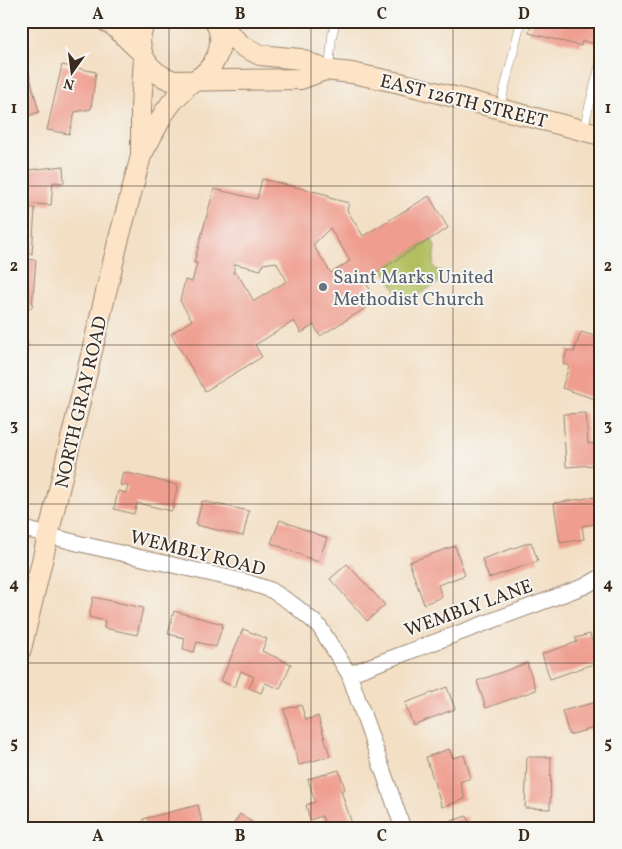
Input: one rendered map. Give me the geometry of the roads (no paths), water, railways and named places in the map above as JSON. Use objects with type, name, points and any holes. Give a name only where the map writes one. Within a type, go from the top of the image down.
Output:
[{"type":"street","points":[[105,21],[114,26],[143,56]]},
{"type":"street","name":"NORTH GRAY ROAD","points":[[141,156],[143,56],[140,38],[146,21]]},
{"type":"street","name":"NORTH GRAY ROAD","points":[[21,649],[118,242],[141,156],[172,102],[193,81],[203,76],[218,57],[220,40],[215,21]]},
{"type":"street","name":"EAST 126TH STREET","points":[[215,21],[242,46],[268,56],[300,59],[327,70],[400,83],[592,132]]},
{"type":"street","name":"EAST 126TH STREET","points":[[143,56],[153,70],[165,78],[174,81],[301,79],[327,70]]},
{"type":"street","name":"WEMBLY ROAD","points":[[21,528],[247,582],[271,590],[294,605],[318,626],[349,674],[403,828]]},
{"type":"street","name":"WEMBLY LANE","points":[[349,674],[585,586],[601,577]]},
{"type":"lane","points":[[327,70],[336,21]]},
{"type":"lane","points":[[500,108],[521,21]]},
{"type":"lane","points":[[592,132],[601,60]]},
{"type":"place","name":"Saint Marks United Methodist Church","points":[[323,287]]}]
